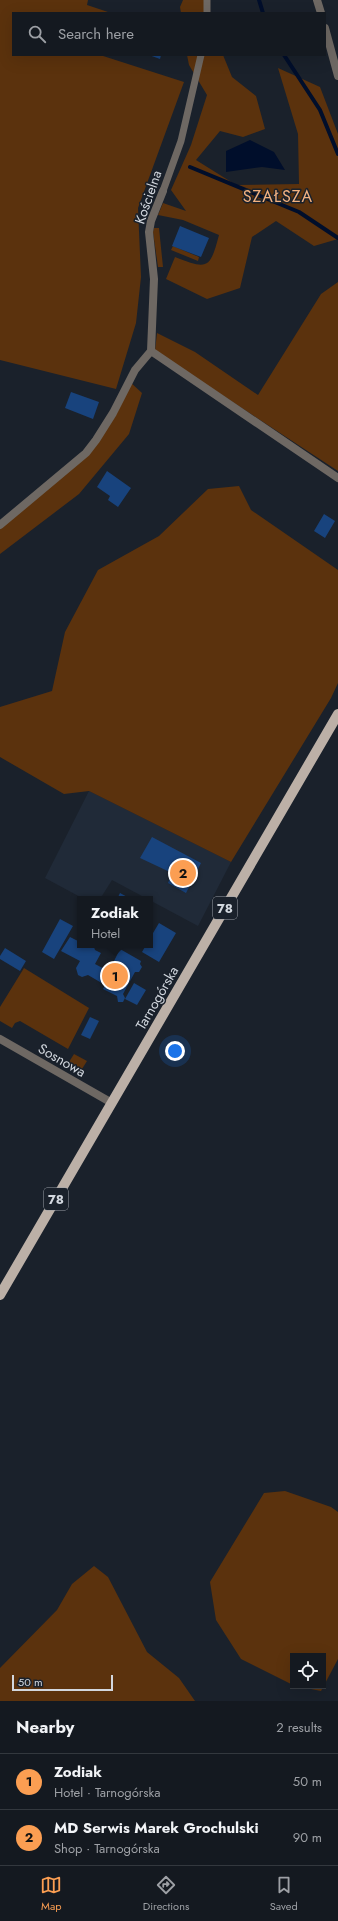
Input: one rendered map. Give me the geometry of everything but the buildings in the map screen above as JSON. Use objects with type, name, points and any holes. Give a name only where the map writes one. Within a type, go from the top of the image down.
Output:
[{"type":"main road","name":"Tarnogórska","points":[[0,1295],[338,714]]},
{"type":"street","points":[[317,0],[321,12]]},
{"type":"street","points":[[326,32],[338,76]]},
{"type":"street","name":"Kościelna","points":[[150,351],[154,285],[148,232],[151,220],[163,191]]},
{"type":"street","points":[[154,285],[161,279]]},
{"type":"street","points":[[0,525],[86,453],[113,413],[135,370],[150,351],[338,478]]},
{"type":"street","name":"Sosnowa","points":[[0,1039],[112,1103]]},
{"type":"lane","points":[[207,0],[207,12]]},
{"type":"lane","name":"Kościelna","points":[[163,191],[181,141],[201,56]]},
{"type":"shaded area","points":[[0,0],[88,0],[87,5],[108,12],[12,12],[12,56],[103,56],[184,82],[138,208],[141,277],[136,323],[116,389],[0,360]]},
{"type":"shaded area","points":[[183,0],[207,0],[210,12],[181,12],[180,7]]},
{"type":"shaded area","points":[[187,56],[223,56],[232,77],[256,96],[265,129],[243,137],[220,131],[196,160],[236,185],[299,184],[298,134],[278,68],[320,87],[338,134],[338,239],[314,246],[276,221],[252,237],[240,288],[207,299],[166,279],[175,257],[195,264],[206,264],[213,255],[219,235],[183,220],[158,215],[163,203],[186,211],[171,190],[191,145],[207,95],[189,65]]},
{"type":"shaded area","points":[[154,228],[159,228],[163,267],[158,267],[153,232]]},
{"type":"shaded area","points":[[173,246],[199,257],[198,261],[171,250]]},
{"type":"shaded area","points":[[338,282],[338,471],[155,351],[157,333],[195,352],[258,395],[321,294]]},
{"type":"shaded area","points":[[129,381],[142,393],[129,434],[79,494],[0,554],[0,525],[86,453]]},
{"type":"shaded area","points":[[239,486],[251,510],[338,570],[338,683],[331,698],[231,862],[89,791],[64,794],[0,757],[0,707],[52,691],[65,632],[98,570],[159,536],[208,489]]},
{"type":"shaded area","points":[[89,791],[231,862],[198,926],[153,902],[153,896],[142,896],[112,880],[102,896],[78,896],[45,878]]},
{"type":"shaded area","points":[[24,968],[89,1008],[68,1049],[20,1021],[15,1023],[12,1028],[0,1021],[0,1007]]},
{"type":"shaded area","points":[[74,1054],[87,1061],[82,1069],[69,1062]]},
{"type":"shaded area","points":[[285,1491],[331,1507],[338,1512],[338,1659],[326,1682],[326,1653],[290,1653],[290,1684],[241,1659],[216,1620],[210,1582],[264,1493]]},
{"type":"shaded area","points":[[94,1566],[108,1577],[147,1652],[179,1678],[195,1701],[0,1701],[0,1668],[57,1610],[72,1584]]},
{"type":"shaded area","points":[[311,1689],[322,1689],[321,1691]]},
{"type":"water","points":[[250,140],[274,152],[285,170],[262,167],[226,172],[226,151]]},
{"type":"waterway","points":[[259,0],[263,12]]},
{"type":"waterway","points":[[285,56],[320,110],[338,154]]},
{"type":"waterway","points":[[190,167],[299,212],[338,238]]},
{"type":"place","name":"MD Serwis Marek Grochulski","points":[[183,873]]},
{"type":"place","name":"Zodiak","points":[[115,976]]},
{"type":"district","name":"SZAŁSZA","points":[[278,196]]}]
